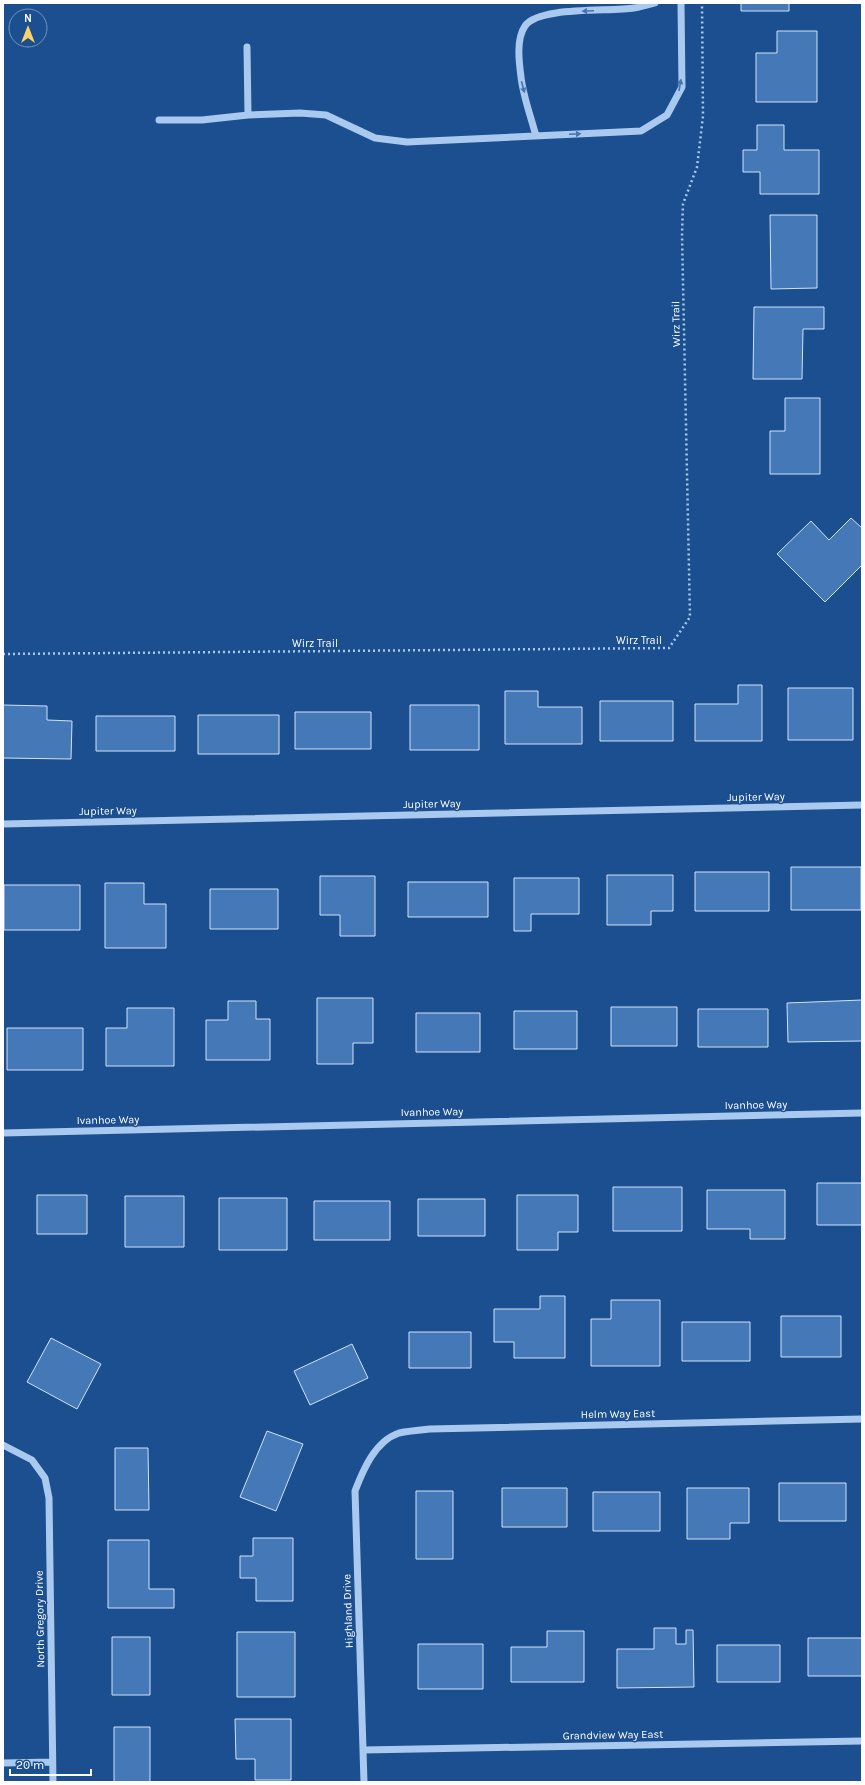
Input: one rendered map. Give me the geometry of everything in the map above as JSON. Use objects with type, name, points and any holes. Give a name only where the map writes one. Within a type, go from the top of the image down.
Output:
[{"type":"street","points":[[536,136],[521,78],[519,56],[521,37],[525,26],[532,19],[548,13],[634,8],[655,3]]},
{"type":"street","points":[[159,120],[202,120],[248,115],[300,113],[326,115],[375,138],[407,142],[641,131],[667,115],[682,87],[681,3]]},
{"type":"street","points":[[247,47],[248,115]]},
{"type":"street","name":"Jupiter Way","points":[[3,824],[862,805]]},
{"type":"street","name":"Ivanhoe Way","points":[[3,1133],[862,1113]]},
{"type":"street","name":"Helm Way East","points":[[379,1446],[398,1434],[430,1429],[862,1419]]},
{"type":"street","name":"North Gregory Drive","points":[[3,1445],[32,1460],[45,1478],[49,1498],[53,1782]]},
{"type":"street","name":"Highland Drive","points":[[364,1782],[355,1491],[366,1462],[379,1446]]},
{"type":"street","name":"Grandview Way East","points":[[364,1750],[862,1741]]},
{"type":"street","points":[[3,1764],[52,1762]]},
{"type":"path","name":"Wirz Trail","points":[[3,654],[669,648],[690,617],[682,234],[683,204],[697,167],[704,116],[702,3]]},
{"type":"building","points":[[741,3],[789,3],[789,11],[741,11]]},
{"type":"building","points":[[777,31],[817,31],[817,102],[756,102],[756,53],[777,53]]},
{"type":"building","points":[[757,125],[784,125],[784,150],[819,150],[819,194],[760,194],[760,172],[743,172],[743,150],[757,150]]},
{"type":"building","points":[[770,215],[817,215],[817,288],[771,289]]},
{"type":"building","points":[[754,307],[824,307],[824,329],[803,329],[802,379],[753,379]]},
{"type":"building","points":[[785,398],[820,398],[820,474],[770,474],[770,431],[785,431]]},
{"type":"building","points":[[851,518],[862,528],[862,565],[825,602],[777,554],[811,521],[829,540]]},
{"type":"building","points":[[738,685],[762,685],[762,741],[695,741],[695,704],[738,704]]},
{"type":"building","points":[[788,688],[853,688],[853,740],[788,740]]},
{"type":"building","points":[[505,691],[538,691],[538,707],[582,707],[582,744],[505,744]]},
{"type":"building","points":[[600,701],[673,701],[673,741],[600,741]]},
{"type":"building","points":[[3,705],[47,706],[47,720],[72,721],[71,759],[3,758]]},
{"type":"building","points":[[410,705],[479,705],[479,750],[410,750]]},
{"type":"building","points":[[295,712],[371,712],[371,749],[295,749]]},
{"type":"building","points":[[198,715],[279,715],[279,754],[198,754]]},
{"type":"building","points":[[96,716],[175,716],[175,751],[96,751]]},
{"type":"building","points":[[791,867],[861,867],[861,910],[791,910]]},
{"type":"building","points":[[695,872],[769,872],[769,911],[695,911]]},
{"type":"building","points":[[607,875],[673,875],[673,911],[651,911],[651,925],[607,925]]},
{"type":"building","points":[[320,876],[375,876],[375,936],[340,936],[340,915],[320,915]]},
{"type":"building","points":[[514,878],[579,878],[579,914],[531,914],[531,931],[514,931]]},
{"type":"building","points":[[408,882],[488,882],[488,917],[408,917]]},
{"type":"building","points":[[105,883],[144,883],[144,904],[166,904],[166,948],[105,948]]},
{"type":"building","points":[[4,885],[80,885],[80,930],[4,930]]},
{"type":"building","points":[[210,889],[278,889],[278,929],[210,929]]},
{"type":"building","points":[[317,998],[373,998],[373,1043],[353,1043],[353,1064],[317,1064]]},
{"type":"building","points":[[862,1000],[862,1041],[788,1042],[787,1003]]},
{"type":"building","points":[[228,1001],[256,1001],[256,1019],[270,1019],[270,1060],[206,1060],[206,1020],[228,1020]]},
{"type":"building","points":[[611,1007],[677,1007],[677,1046],[611,1046]]},
{"type":"building","points":[[127,1008],[174,1008],[174,1066],[106,1066],[106,1028],[127,1028]]},
{"type":"building","points":[[698,1009],[768,1009],[768,1047],[698,1047]]},
{"type":"building","points":[[514,1011],[577,1011],[577,1049],[514,1049]]},
{"type":"building","points":[[416,1013],[480,1013],[480,1052],[416,1052]]},
{"type":"building","points":[[7,1028],[83,1028],[83,1070],[7,1070]]},
{"type":"building","points":[[817,1183],[862,1183],[862,1225],[817,1225]]},
{"type":"building","points":[[613,1187],[682,1187],[682,1231],[613,1231]]},
{"type":"building","points":[[707,1190],[785,1190],[785,1239],[750,1239],[750,1229],[707,1229]]},
{"type":"building","points":[[37,1195],[87,1195],[87,1234],[37,1234]]},
{"type":"building","points":[[517,1195],[578,1195],[578,1232],[558,1232],[558,1250],[517,1250]]},
{"type":"building","points":[[125,1196],[184,1196],[184,1247],[125,1247]]},
{"type":"building","points":[[219,1198],[287,1198],[287,1250],[219,1250]]},
{"type":"building","points":[[418,1199],[485,1199],[485,1236],[418,1236]]},
{"type":"building","points":[[314,1201],[390,1201],[390,1240],[314,1240]]},
{"type":"building","points":[[540,1296],[565,1296],[565,1358],[514,1358],[514,1342],[494,1342],[494,1309],[540,1309]]},
{"type":"building","points":[[611,1300],[660,1300],[660,1366],[591,1366],[591,1319],[611,1319]]},
{"type":"building","points":[[781,1316],[841,1316],[841,1357],[781,1357]]},
{"type":"building","points":[[682,1322],[750,1322],[750,1361],[682,1361]]},
{"type":"building","points":[[409,1332],[471,1332],[471,1368],[409,1368]]},
{"type":"building","points":[[51,1338],[101,1364],[77,1409],[27,1382]]},
{"type":"building","points":[[352,1344],[368,1378],[310,1405],[294,1371]]},
{"type":"building","points":[[267,1431],[303,1444],[276,1511],[240,1497]]},
{"type":"building","points":[[115,1448],[148,1448],[149,1510],[115,1510]]},
{"type":"building","points":[[779,1483],[846,1483],[846,1521],[779,1521]]},
{"type":"building","points":[[502,1488],[567,1488],[567,1527],[502,1527]]},
{"type":"building","points":[[687,1488],[749,1488],[749,1523],[730,1523],[730,1539],[687,1539]]},
{"type":"building","points":[[416,1491],[453,1491],[453,1559],[416,1559]]},
{"type":"building","points":[[593,1492],[660,1492],[660,1531],[593,1531]]},
{"type":"building","points":[[253,1538],[293,1538],[293,1601],[256,1601],[256,1578],[240,1578],[240,1556],[253,1556]]},
{"type":"building","points":[[108,1540],[149,1540],[149,1589],[174,1589],[174,1608],[108,1608]]},
{"type":"building","points":[[654,1628],[676,1628],[676,1644],[686,1644],[686,1630],[693,1630],[694,1687],[617,1688],[617,1649],[654,1649]]},
{"type":"building","points":[[547,1631],[584,1631],[584,1682],[511,1682],[511,1647],[547,1647]]},
{"type":"building","points":[[237,1632],[295,1632],[295,1697],[237,1697]]},
{"type":"building","points":[[112,1637],[150,1637],[150,1695],[112,1695]]},
{"type":"building","points":[[808,1638],[862,1638],[862,1676],[808,1676]]},
{"type":"building","points":[[418,1644],[483,1644],[483,1689],[418,1689]]},
{"type":"building","points":[[717,1645],[780,1645],[780,1682],[717,1682]]},
{"type":"building","points":[[235,1719],[291,1719],[291,1780],[255,1780],[255,1759],[236,1759]]},
{"type":"building","points":[[114,1727],[150,1727],[150,1782],[114,1782]]}]
